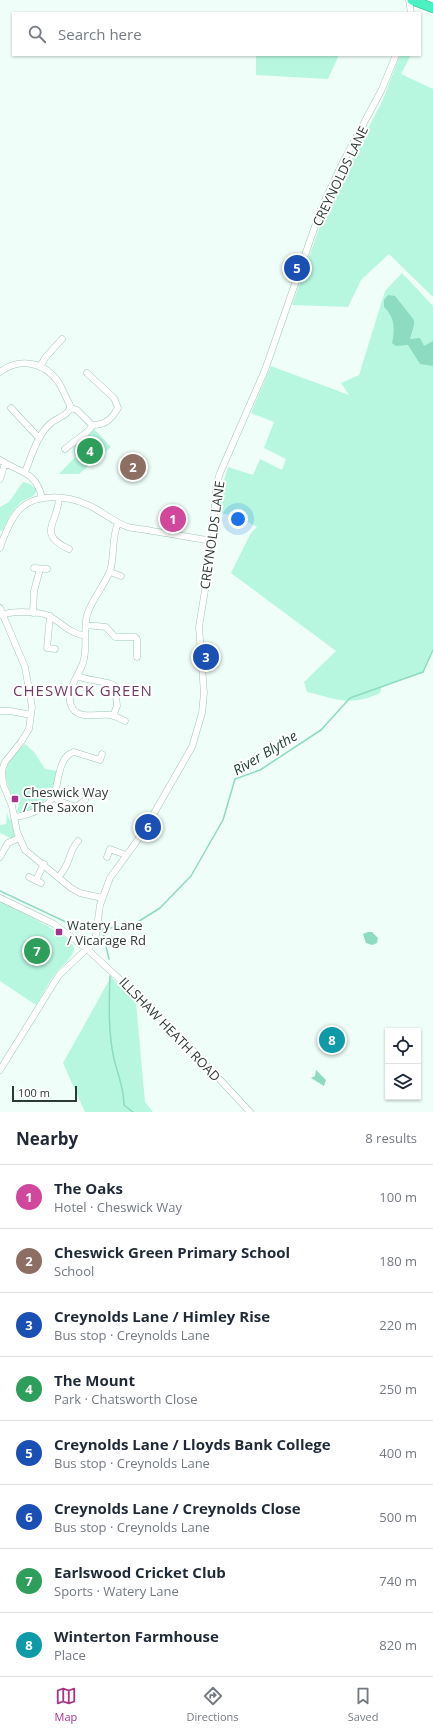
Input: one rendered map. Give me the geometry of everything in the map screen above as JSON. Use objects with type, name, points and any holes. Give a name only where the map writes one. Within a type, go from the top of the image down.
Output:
[{"type":"highway","points":[[414,1],[433,8]]},
{"type":"street","points":[[412,12],[414,1]]},
{"type":"street","name":"CREYNOLDS LANE","points":[[0,1070],[59,975],[95,939],[102,898],[110,878],[142,834],[182,767],[197,732],[204,693],[199,627],[213,541],[215,499],[220,473],[270,357],[321,210],[342,164],[382,89],[396,56]]},
{"type":"street","points":[[40,367],[45,358],[62,339]]},
{"type":"street","points":[[0,372],[15,363],[24,362],[40,367],[58,382],[71,408],[77,410],[92,425]]},
{"type":"street","points":[[87,373],[114,398],[118,405],[115,413],[106,423],[92,425]]},
{"type":"street","points":[[11,408],[39,438]]},
{"type":"street","points":[[25,472],[39,438],[51,423],[67,414],[71,408]]},
{"type":"street","points":[[65,449],[72,441],[89,430],[92,425]]},
{"type":"street","points":[[0,479],[2,461],[25,472],[38,485],[42,498]]},
{"type":"street","points":[[0,548],[7,530],[19,510],[28,503],[42,498],[73,499],[88,505],[118,523],[130,527],[213,541]]},
{"type":"street","points":[[59,498],[59,506],[51,525],[51,534],[56,543],[69,549]]},
{"type":"street","points":[[118,523],[112,543],[113,556],[110,572],[87,616],[83,664],[72,683],[70,703],[74,710],[81,715],[113,716],[125,721]]},
{"type":"street","points":[[33,613],[37,568],[47,569]]},
{"type":"street","points":[[110,572],[121,576]]},
{"type":"street","points":[[0,608],[25,667],[31,700],[29,729],[5,762],[1,774],[19,838],[26,850],[59,876],[71,888],[80,893],[102,898]]},
{"type":"street","points":[[2,615],[8,612],[44,613],[75,634],[85,636]]},
{"type":"street","points":[[50,616],[47,648],[55,649]]},
{"type":"street","points":[[86,625],[106,627],[115,637],[135,637],[137,639],[137,657]]},
{"type":"street","points":[[77,676],[88,681],[112,683],[115,686],[117,706],[113,716]]},
{"type":"street","points":[[0,711],[10,711],[31,715]]},
{"type":"street","points":[[14,817],[36,810],[54,797],[63,761],[70,753],[74,752],[100,760],[102,754]]},
{"type":"street","points":[[54,797],[59,801],[76,806],[86,800]]},
{"type":"street","points":[[0,857],[8,843],[19,838]]},
{"type":"street","points":[[59,876],[66,869],[73,847],[78,841]]},
{"type":"street","points":[[107,857],[110,849],[126,855]]},
{"type":"street","points":[[35,880],[44,864]]},
{"type":"street","name":"ILLSHAW HEATH ROAD","points":[[0,898],[54,924],[87,948],[170,1026],[250,1112]]},
{"type":"shaded area","points":[[256,56],[339,56],[328,79],[256,75]]},
{"type":"shaded area","points":[[400,56],[410,56],[401,74],[433,89],[433,297],[389,254],[361,280],[348,307],[292,305],[327,206],[382,102]]},
{"type":"shaded area","points":[[402,273],[433,306],[433,650],[423,672],[382,686],[380,693],[360,700],[352,701],[335,699],[307,692],[304,682],[336,651],[231,573],[251,533],[257,527],[238,517],[221,513],[222,487],[228,467],[253,475],[260,459],[282,470],[286,459],[264,448],[274,422],[251,413],[271,366],[349,395],[341,383],[359,375],[385,291]]},
{"type":"shaded area","points":[[388,295],[395,296],[414,320],[410,339],[420,338],[424,346],[433,341],[433,366],[420,364],[408,345],[396,346],[392,343],[394,333],[392,319],[384,307],[384,300]]},
{"type":"shaded area","points":[[94,429],[111,447],[79,474],[59,474],[75,457],[73,448]]},
{"type":"shaded area","points":[[23,482],[30,484],[36,489],[36,492],[33,496],[23,501],[15,508],[2,531],[0,531],[0,507],[9,502]]},
{"type":"shaded area","points":[[25,744],[34,752],[45,769],[58,771],[46,800],[35,809],[28,812],[19,813],[17,811],[19,804],[14,795],[12,796],[8,787],[6,773],[9,762]]},
{"type":"shaded area","points":[[7,813],[9,819],[12,820],[15,835],[13,839],[0,833],[0,825],[6,824]]},
{"type":"shaded area","points":[[0,902],[54,930],[72,943],[74,949],[73,953],[47,985],[36,1005],[0,981]]},
{"type":"shaded area","points":[[372,932],[378,938],[377,943],[372,945],[366,943],[363,934]]},
{"type":"shaded area","points":[[111,977],[136,1003],[145,1102],[153,1112],[85,1112],[63,1063]]},
{"type":"shaded area","points":[[316,1070],[326,1080],[324,1086],[311,1078],[315,1076]]},
{"type":"waterway","name":"River Blythe","points":[[109,959],[102,929],[133,925],[160,908],[191,876],[223,820],[235,779],[260,770],[321,730],[350,698],[423,672],[433,650]]},
{"type":"waterway","name":"River Blythe","points":[[0,891],[85,931]]},
{"type":"waterway","points":[[110,976],[109,1018],[112,1049],[122,1087],[124,1105],[133,1112]]},
{"type":"place","name":"Creynolds Lane / Lloyds Bank College","points":[[297,268]]},
{"type":"place","name":"The Mount","points":[[90,451]]},
{"type":"place","name":"Cheswick Green Primary School","points":[[133,467]]},
{"type":"place","name":"The Oaks","points":[[173,519]]},
{"type":"place","name":"Creynolds Lane / Himley Rise","points":[[206,657]]},
{"type":"place","name":"Cheswick Way / The Saxon","points":[[15,799]]},
{"type":"place","name":"Creynolds Lane / Creynolds Close","points":[[148,827]]},
{"type":"place","name":"Watery Lane / Vicarage Rd","points":[[59,932]]},
{"type":"place","name":"Earlswood Cricket Club","points":[[37,951]]},
{"type":"place","name":"Winterton Farmhouse","points":[[332,1040]]},
{"type":"district","name":"CHESWICK GREEN","points":[[83,691]]}]
